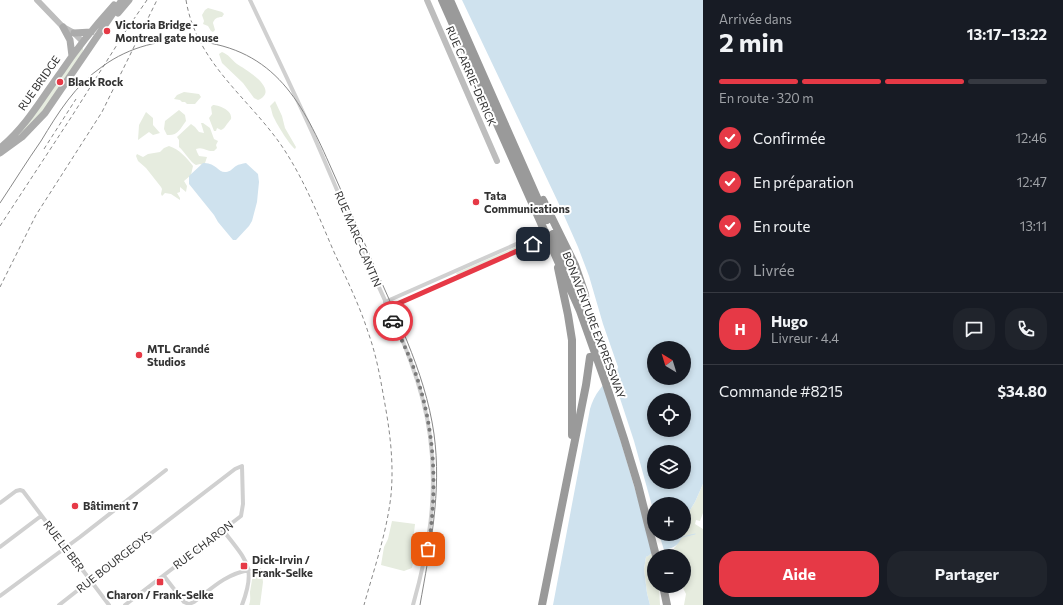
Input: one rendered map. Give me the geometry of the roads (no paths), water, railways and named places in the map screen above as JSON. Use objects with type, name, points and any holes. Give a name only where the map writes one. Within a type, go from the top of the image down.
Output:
[{"type":"highway","name":"BONAVENTURE EXPRESSWAY","points":[[442,0],[580,311],[629,436],[647,499]]},
{"type":"highway","name":"BONAVENTURE EXPRESSWAY","points":[[450,0],[576,288],[604,370],[658,549]]},
{"type":"highway","points":[[520,158],[538,188],[576,270],[585,294]]},
{"type":"highway","points":[[556,256],[572,340],[572,455]]},
{"type":"highway","points":[[542,605],[586,385],[590,357]]},
{"type":"highway","points":[[670,593],[673,605]]},
{"type":"main road","name":"RUE BRIDGE","points":[[0,148],[26,121],[83,42],[122,3]]},
{"type":"main road","name":"RUE BRIDGE","points":[[93,31],[122,3]]},
{"type":"main road","name":"RUE BRIDGE","points":[[0,153],[19,140],[39,120],[122,3]]},
{"type":"main road","points":[[63,27],[70,40],[72,56]]},
{"type":"main road","points":[[74,33],[93,31]]},
{"type":"main road","points":[[83,42],[88,50]]},
{"type":"street","points":[[37,0],[63,27],[74,33],[83,42]]},
{"type":"street","name":"RUE MARC-CANTIN","points":[[250,0],[312,132],[409,357],[419,385],[429,426],[433,457],[433,497],[430,532],[424,566],[413,605]]},
{"type":"street","name":"RUE CARRIE-DERICK","points":[[427,0],[497,161]]},
{"type":"street","points":[[385,302],[530,238]]},
{"type":"street","points":[[388,308],[533,244]]},
{"type":"street","name":"RUE BOURGEOYS","points":[[59,605],[235,469],[242,466]]},
{"type":"street","name":"RUE CHARON","points":[[125,605],[238,519],[242,513],[243,504],[242,466]]},
{"type":"street","points":[[0,596],[166,470]]},
{"type":"street","name":"RUE LE BER","points":[[0,503],[19,490],[23,492],[109,605]]},
{"type":"street","points":[[0,547],[41,516]]},
{"type":"street","points":[[223,530],[244,557],[249,570],[248,586],[242,605]]},
{"type":"street","points":[[164,576],[184,602],[189,604],[194,602],[228,576],[249,570]]},
{"type":"water","points":[[462,0],[703,0],[703,484],[691,509],[691,497],[647,497],[647,541],[680,541],[673,547],[666,549],[647,549],[644,569],[650,605],[553,605],[590,409],[602,386],[613,376],[618,367],[603,324],[589,276],[578,247]]},
{"type":"water","points":[[203,163],[211,164],[221,171],[226,172],[230,171],[237,165],[246,163],[258,174],[259,182],[257,202],[252,221],[236,240],[233,240],[189,184],[189,176]]},
{"type":"waterway","points":[[691,535],[695,534]]},
{"type":"tunnel","points":[[585,294],[590,318],[591,341]]},
{"type":"tram line","points":[[0,203],[68,100],[84,82],[103,66],[113,59],[135,49],[147,45],[183,40],[223,46],[246,55],[266,68],[283,84],[297,102],[310,123],[332,170],[407,341],[416,364],[430,410],[436,456],[436,499],[431,541],[420,605]]},
{"type":"railway","points":[[0,226],[147,0]]},
{"type":"railway","points":[[0,287],[36,215],[102,112],[157,0]]},
{"type":"railway","points":[[186,0],[191,22],[211,59],[266,125],[288,155],[295,168],[310,196],[356,301],[373,349],[388,423],[392,459],[392,483],[389,509],[380,550],[364,605]]},
{"type":"railway","points":[[44,149],[76,99]]},
{"type":"place","name":"Victoria Bridge - Montreal gate house","points":[[107,31]]},
{"type":"place","name":"Black Rock","points":[[60,82]]},
{"type":"place","name":"Tata Communications","points":[[476,202]]},
{"type":"place","name":"MTL Grandé Studios","points":[[139,355]]},
{"type":"place","name":"Bâtiment 7","points":[[75,506]]},
{"type":"place","name":"Dick-Irvin / Frank-Selke","points":[[244,566]]},
{"type":"place","name":"Charon / Frank-Selke","points":[[160,582]]}]
